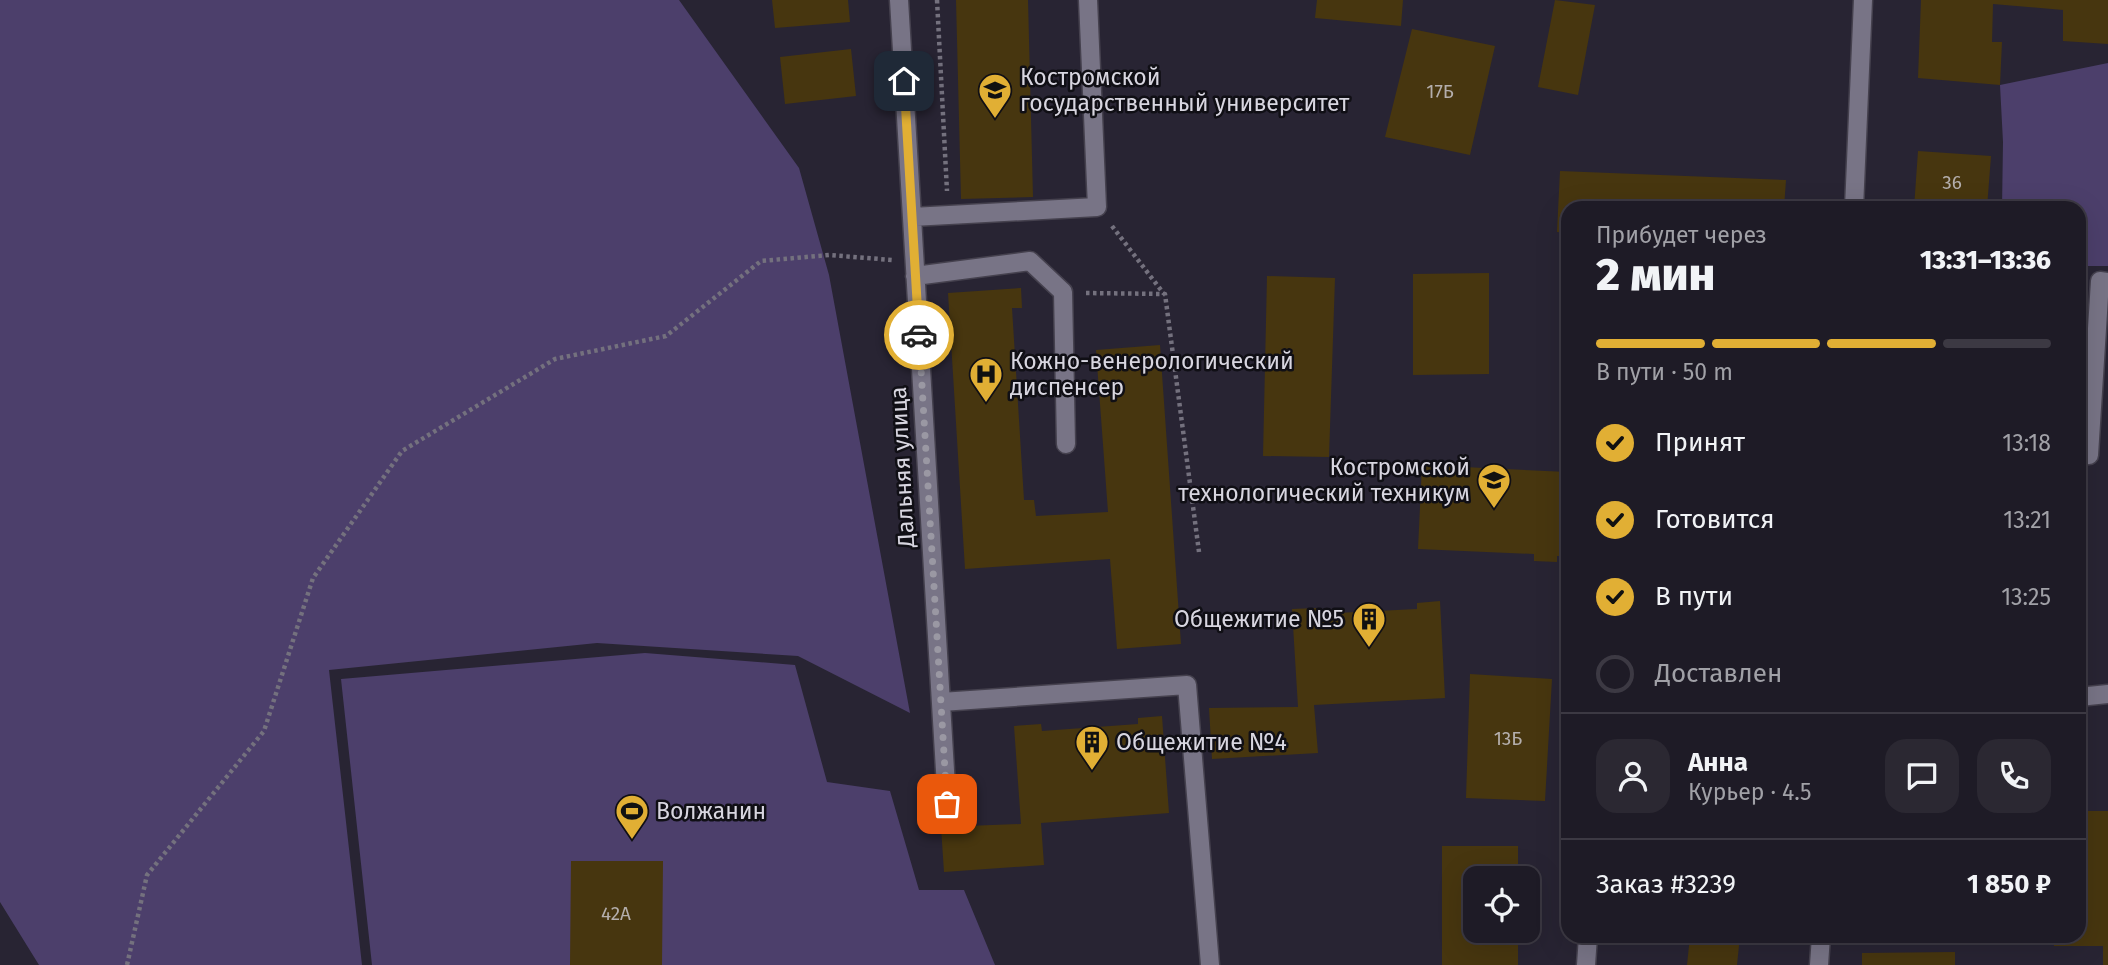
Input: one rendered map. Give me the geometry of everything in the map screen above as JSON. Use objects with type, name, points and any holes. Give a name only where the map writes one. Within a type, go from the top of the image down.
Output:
[{"type":"street","name":"Дальняя улица","points":[[899,0],[947,804]]},
{"type":"street","points":[[912,216],[1097,207],[1088,0]]},
{"type":"street","points":[[1854,201],[1863,0]]},
{"type":"street","points":[[915,269],[1030,261],[1063,292],[1066,444]]},
{"type":"street","points":[[2089,455],[2087,363],[2100,281],[2108,282]]},
{"type":"street","points":[[941,702],[1187,685],[1210,965]]},
{"type":"street","points":[[2086,696],[2108,694]]},
{"type":"street","points":[[1586,965],[1588,943]]},
{"type":"street","points":[[1819,965],[1821,943]]},
{"type":"path","points":[[937,0],[948,215]]},
{"type":"path","points":[[1097,207],[1165,294],[1199,552]]},
{"type":"path","points":[[127,965],[147,875],[264,731],[313,578],[402,451],[555,359],[666,336],[761,261],[829,255],[915,269]]},
{"type":"path","points":[[1063,292],[1165,294]]},
{"type":"shaded area","points":[[0,0],[679,0],[799,168],[829,275],[910,713],[798,656],[597,643],[329,670],[362,965],[39,965],[0,902]]},
{"type":"shaded area","points":[[2108,63],[2108,266],[2086,266],[2086,201],[2002,201],[2000,85]]},
{"type":"shaded area","name":"Волжанин","points":[[645,653],[795,665],[827,782],[890,791],[919,890],[964,890],[995,965],[372,965],[341,679]]},
{"type":"building","points":[[772,0],[848,0],[850,22],[775,28]]},
{"type":"building","name":"Костромской государственный университет","points":[[956,0],[1028,0],[1033,197],[961,199]]},
{"type":"building","points":[[1317,0],[1403,0],[1401,26],[1315,18]]},
{"type":"building","points":[[1555,0],[1595,5],[1578,95],[1538,87]]},
{"type":"building","points":[[1921,0],[2108,0],[2108,44],[2063,41],[2063,10],[1993,4],[1992,42],[2002,42],[2000,85],[1918,78]]},
{"type":"building","points":[[1412,29],[1495,46],[1470,155],[1385,137]]},
{"type":"building","points":[[851,49],[856,96],[785,104],[780,57]]},
{"type":"building","points":[[1918,151],[1991,156],[1988,201],[1914,201]]},
{"type":"building","points":[[1560,171],[1786,180],[1784,201],[1561,201],[1561,232],[1557,232]]},
{"type":"building","points":[[1489,273],[1489,374],[1413,375],[1413,274]]},
{"type":"building","points":[[1267,276],[1335,278],[1329,457],[1263,456]]},
{"type":"building","points":[[1021,288],[1022,308],[1012,308],[1024,500],[1034,500],[1036,516],[1108,512],[1096,350],[1160,345],[1181,644],[1117,649],[1110,559],[965,569],[948,293]]},
{"type":"building","name":"Костромской технологический техникум","points":[[1422,465],[1561,472],[1561,556],[1557,556],[1557,562],[1534,561],[1534,554],[1418,549]]},
{"type":"building","name":"Общежитие №5","points":[[1440,601],[1445,698],[1314,705],[1318,753],[1212,759],[1209,708],[1298,707],[1292,609],[1317,608],[1317,614],[1417,609],[1417,603]]},
{"type":"building","points":[[1470,674],[1552,679],[1545,801],[1466,798]]},
{"type":"building","name":"Общежитие №4","points":[[1162,716],[1169,813],[1041,823],[1044,865],[944,872],[941,827],[1021,824],[1014,726],[1041,724],[1042,731],[1138,724],[1138,718]]},
{"type":"building","points":[[2086,811],[2108,811],[2108,965],[2103,965],[2103,946],[2054,946],[2054,943],[2086,943]]},
{"type":"building","points":[[1442,846],[1518,846],[1518,866],[1463,866],[1463,943],[1518,943],[1518,965],[1442,965]]},
{"type":"building","points":[[571,861],[663,861],[662,965],[570,965]]},
{"type":"building","points":[[1689,943],[1739,943],[1737,965],[1687,965]]},
{"type":"building","points":[[1955,952],[1955,965],[1862,965],[1862,953]]},
{"type":"way so far","points":[[919,335],[947,804]]},
{"type":"place","name":"Костромской государственный университет","points":[[995,120]]},
{"type":"place","name":"Кожно-венерологический диспенсер","points":[[986,404]]},
{"type":"place","name":"Костромской технологический техникум","points":[[1494,510]]},
{"type":"place","name":"Общежитие №5","points":[[1369,649]]},
{"type":"place","name":"Общежитие №4","points":[[1092,772]]},
{"type":"place","name":"Волжанин","points":[[632,841]]},
{"type":"route","points":[[904,81],[919,335]]}]
